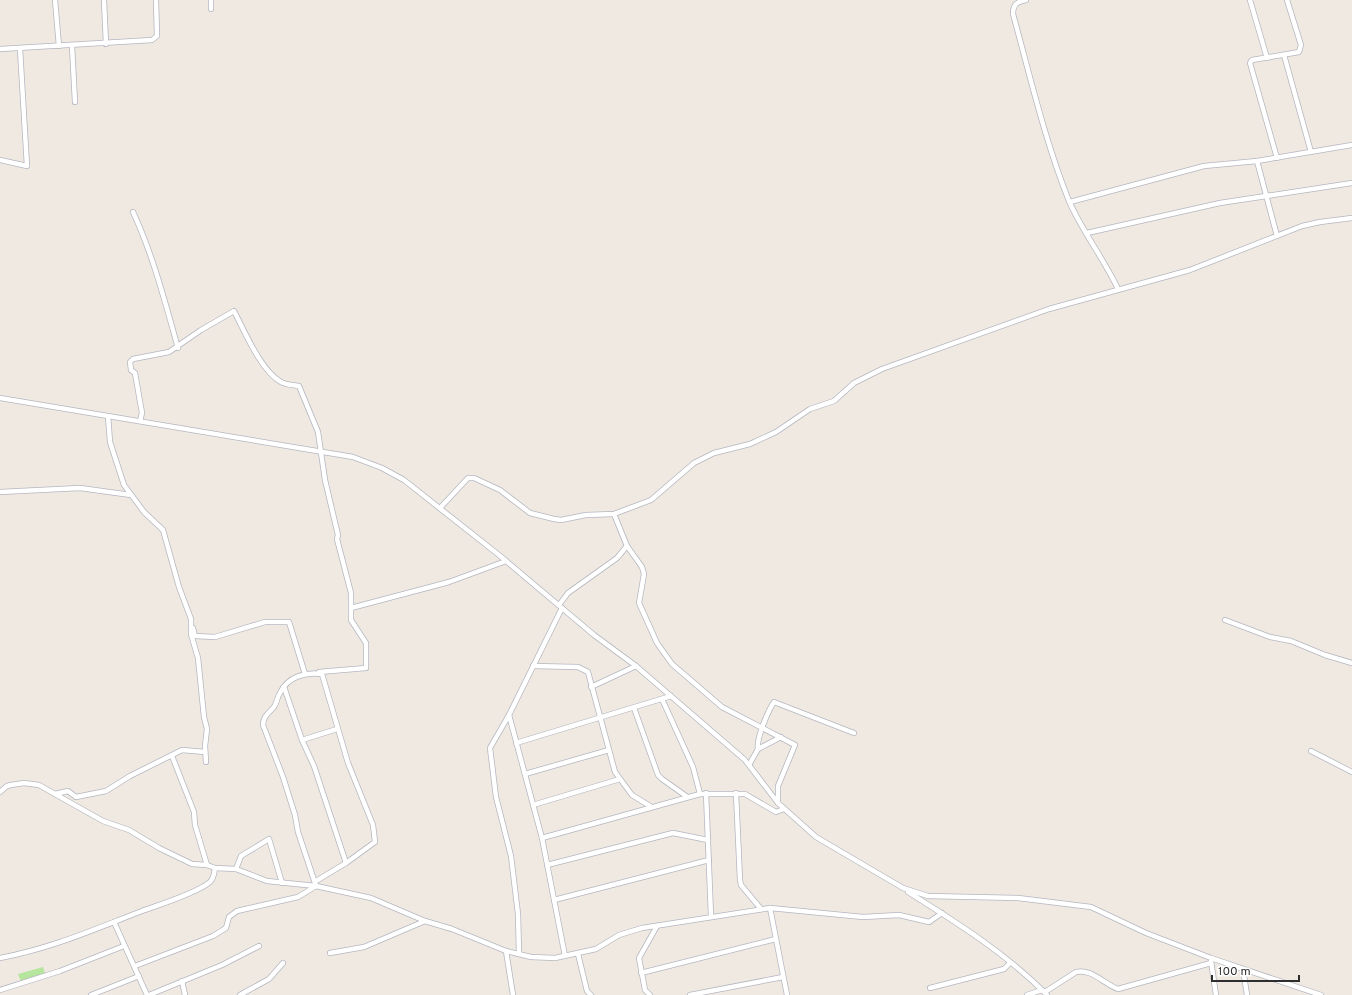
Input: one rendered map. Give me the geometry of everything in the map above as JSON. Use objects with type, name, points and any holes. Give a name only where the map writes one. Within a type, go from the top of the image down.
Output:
[{"type":"street","points":[[55,0],[59,46]]},
{"type":"street","points":[[104,0],[106,44]]},
{"type":"street","points":[[0,49],[143,42],[152,40],[157,36],[156,0]]},
{"type":"street","points":[[211,0],[211,9]]},
{"type":"street","points":[[1026,0],[1015,5],[1013,8],[1013,14],[1040,109],[1070,202],[1118,289]]},
{"type":"street","points":[[1250,0],[1267,58]]},
{"type":"street","points":[[1277,158],[1250,67],[1252,60],[1298,52],[1301,45],[1287,0]]},
{"type":"street","points":[[72,46],[75,102]]},
{"type":"street","points":[[0,160],[27,166],[20,49]]},
{"type":"street","points":[[1284,55],[1311,152]]},
{"type":"street","points":[[1070,202],[1204,166],[1257,161],[1352,145]]},
{"type":"street","points":[[1257,161],[1277,236]]},
{"type":"street","points":[[1087,233],[1213,204],[1266,194],[1352,183]]},
{"type":"street","points":[[133,212],[141,229],[178,348]]},
{"type":"street","points":[[440,508],[468,478],[474,478],[500,490],[530,513],[561,520],[586,515],[614,514],[651,500],[694,463],[714,453],[750,444],[776,432],[810,409],[834,400],[854,383],[882,369],[1049,309],[1190,270],[1277,236],[1320,222],[1352,218]]},
{"type":"street","points":[[140,421],[142,413],[135,373],[131,370],[130,362],[133,359],[153,357],[178,348],[201,330],[234,311],[264,365],[272,376],[283,383],[299,386],[318,432],[320,452],[338,535],[337,539],[351,594],[351,620],[366,643],[366,668],[311,673],[297,676],[284,686],[274,706],[263,720],[263,725],[283,778],[295,815],[298,832],[316,884]]},
{"type":"street","points":[[0,398],[354,457],[382,468],[404,480],[506,561],[594,635],[636,666],[671,696],[749,765],[778,803],[816,837],[903,888],[942,913],[1010,963],[1045,992]]},
{"type":"street","points":[[108,416],[108,433],[114,458],[124,485],[144,512],[163,530],[195,636],[200,638],[215,637],[265,622],[289,622],[304,674]]},
{"type":"street","points":[[0,492],[80,488],[131,495]]},
{"type":"street","points":[[614,514],[627,546],[642,567],[644,574],[638,603],[657,643],[672,664],[722,707],[795,746],[778,786],[778,803]]},
{"type":"street","points":[[520,954],[518,914],[511,856],[496,797],[490,748],[509,715],[568,593],[617,558],[627,546]]},
{"type":"street","points":[[351,608],[449,582],[506,561]]},
{"type":"street","points":[[191,619],[191,634],[198,658],[204,716],[208,729],[205,752],[206,762]]},
{"type":"street","points":[[1225,620],[1270,637],[1291,641],[1325,656],[1352,663]]},
{"type":"street","points":[[533,666],[584,669],[588,672],[615,772],[632,794],[650,806]]},
{"type":"street","points":[[591,687],[636,666]]},
{"type":"street","points":[[135,966],[213,936],[226,928],[229,917],[237,910],[298,897],[375,842],[374,825],[348,763],[322,674],[311,673]]},
{"type":"street","points":[[284,686],[302,740],[314,766],[346,863]]},
{"type":"street","points":[[516,743],[671,696]]},
{"type":"street","points":[[662,699],[693,767],[700,794]]},
{"type":"street","points":[[758,749],[757,744],[763,728],[773,704],[777,702],[854,733]]},
{"type":"street","points":[[634,708],[658,775],[686,796]]},
{"type":"street","points":[[509,715],[542,838],[565,956]]},
{"type":"street","points":[[302,740],[337,729]]},
{"type":"street","points":[[749,765],[758,749],[782,738]]},
{"type":"street","points":[[55,794],[68,791],[76,797],[106,791],[130,776],[182,750],[205,752]]},
{"type":"street","points":[[525,774],[609,750]]},
{"type":"street","points":[[1311,752],[1352,772]]},
{"type":"street","points":[[172,756],[194,812],[195,825],[207,865]]},
{"type":"street","points":[[533,805],[620,779]]},
{"type":"street","points":[[0,792],[6,786],[24,783],[39,786],[103,820],[129,830],[165,851],[192,864],[236,870],[267,881],[316,884],[371,898],[425,921],[452,929],[506,951],[531,957],[578,954],[596,949],[620,935],[642,928],[711,916],[770,908],[867,917],[894,914],[930,922],[942,913]]},
{"type":"street","points":[[706,793],[711,916]]},
{"type":"street","points":[[542,838],[686,796],[706,793],[745,794],[776,812],[784,809]]},
{"type":"street","points":[[736,793],[741,885],[762,909]]},
{"type":"street","points":[[548,866],[672,833],[708,840]]},
{"type":"street","points":[[236,870],[241,856],[269,839],[282,883]]},
{"type":"street","points":[[554,900],[709,860]]},
{"type":"street","points":[[0,958],[28,953],[76,938],[175,899],[208,883],[214,878],[215,868]]},
{"type":"street","points":[[903,888],[928,896],[1018,898],[1091,907],[1211,961],[1321,995]]},
{"type":"street","points":[[770,908],[782,977],[787,995]]},
{"type":"street","points":[[330,953],[364,947],[425,921]]},
{"type":"street","points":[[114,922],[148,995],[222,965],[259,946]]},
{"type":"street","points":[[650,995],[645,990],[639,958],[641,951],[656,926]]},
{"type":"street","points":[[641,973],[776,939]]},
{"type":"street","points":[[0,990],[21,985],[124,946]]},
{"type":"street","points":[[506,951],[513,995]]},
{"type":"street","points":[[578,954],[587,991],[591,995]]},
{"type":"street","points":[[1026,995],[1045,992],[1076,972],[1081,971],[1087,972],[1118,989],[1211,961]]},
{"type":"street","points":[[1211,961],[1216,995]]},
{"type":"street","points":[[240,995],[269,979],[283,963]]},
{"type":"street","points":[[930,988],[985,972],[1004,969],[1010,963]]},
{"type":"street","points":[[1243,970],[1247,995]]},
{"type":"street","points":[[93,995],[139,976]]},
{"type":"street","points":[[690,995],[782,977]]},
{"type":"street","points":[[182,981],[185,995]]},
{"type":"green space","points":[[43,967],[45,973],[21,982],[18,974]]}]
